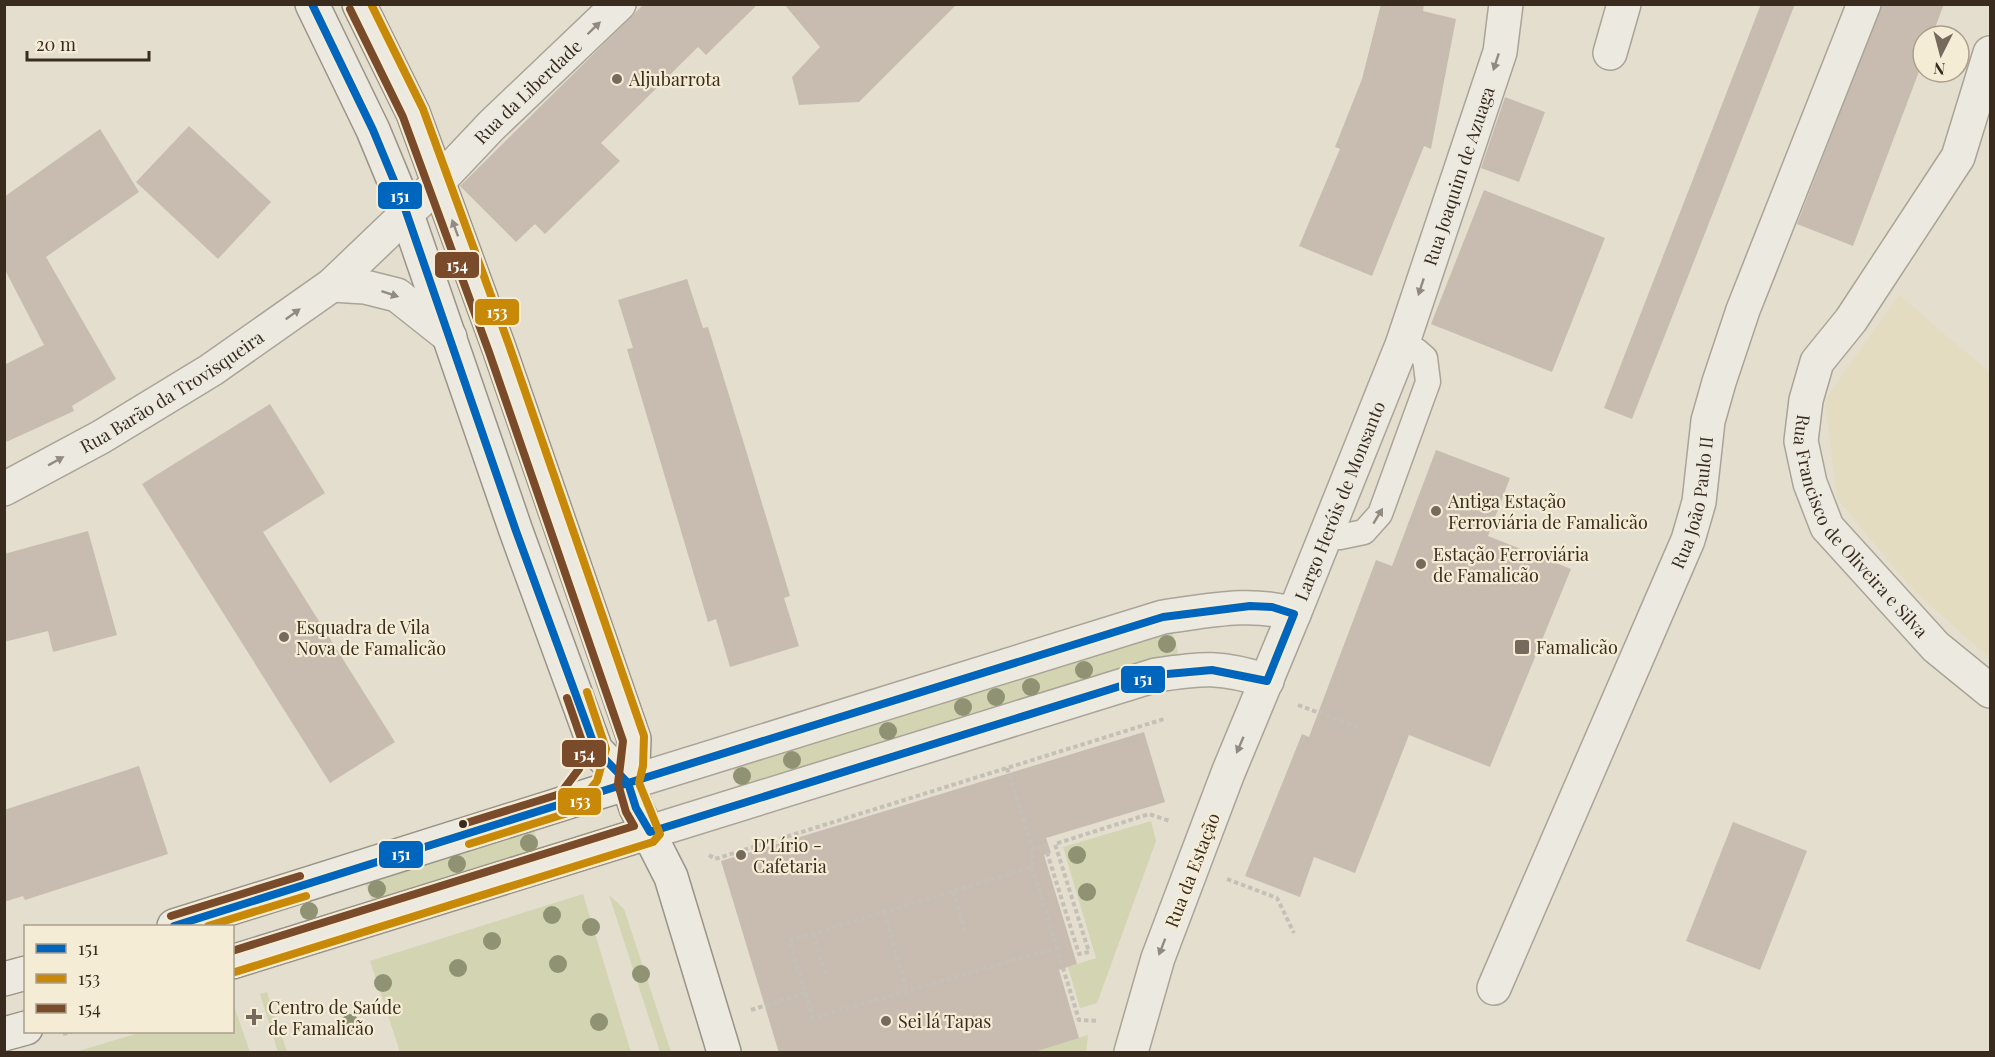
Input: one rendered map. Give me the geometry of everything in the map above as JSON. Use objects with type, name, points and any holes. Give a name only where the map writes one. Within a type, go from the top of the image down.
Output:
[{"type":"street","points":[[312,4],[373,130],[405,206],[516,531],[596,750],[638,808],[671,877],[724,1053]]},
{"type":"street","points":[[359,4],[413,113],[499,348],[634,739],[633,764],[638,808]]},
{"type":"street","name":"Rua da Liberdade","points":[[438,182],[491,126],[619,4]]},
{"type":"street","name":"Rua Joaquim de Azuaga","points":[[1402,345],[1500,52],[1506,4]]},
{"type":"street","points":[[1610,53],[1624,4]]},
{"type":"street","name":"Rua João Paulo II","points":[[1494,988],[1688,540],[1699,502],[1708,421],[1719,382],[1743,310],[1864,4]]},
{"type":"street","name":"Rua Francisco de Oliveira e Silva","points":[[1990,53],[1958,157],[1874,280],[1851,320],[1817,362],[1806,400],[1801,441],[1810,483],[1827,527],[1935,647],[1990,691]]},
{"type":"street","name":"Rua Barão da Trovisqueira","points":[[4,489],[101,437],[211,370],[332,285],[405,206],[438,182]]},
{"type":"street","points":[[332,285],[364,287],[397,295],[450,337]]},
{"type":"street","name":"Largo Heróis de Monsanto","points":[[1265,686],[1402,345]]},
{"type":"street","points":[[180,925],[566,803],[638,808],[679,766],[1162,617],[1250,606],[1272,608],[1294,614]]},
{"type":"street","points":[[234,961],[352,925],[638,808],[1156,675],[1204,667],[1226,669],[1265,686]]},
{"type":"street","name":"Rua da Estação","points":[[1131,1053],[1158,958],[1265,686]]},
{"type":"street","points":[[634,739],[656,758],[679,766]]},
{"type":"street","points":[[566,803],[589,774],[596,750]]},
{"type":"street","points":[[337,875],[352,925]]},
{"type":"street","points":[[260,899],[277,948]]},
{"type":"street","points":[[4,979],[24,974]]},
{"type":"street","points":[[4,1034],[24,1029]]},
{"type":"path","points":[[1265,686],[1362,729]]},
{"type":"path","points":[[709,855],[715,859],[1164,719]]},
{"type":"path","points":[[1007,768],[1033,850],[1032,867],[1078,1020],[1099,1021]]},
{"type":"path","points":[[1033,850],[1045,846],[1079,954],[1089,952],[1055,844],[1149,814],[1170,821]]},
{"type":"path","points":[[1032,867],[789,941],[813,1018],[1056,948]]},
{"type":"path","points":[[1222,877],[1277,898],[1294,933]]},
{"type":"path","points":[[953,891],[965,931]]},
{"type":"path","points":[[884,913],[907,991]]},
{"type":"path","points":[[813,934],[825,974]]},
{"type":"path","points":[[751,1011],[806,993]]},
{"type":"shaded area","points":[[1899,295],[1990,373],[1990,658],[1910,587],[1837,498],[1825,400]]},
{"type":"green space","points":[[1172,631],[1178,652],[1175,658],[741,793],[731,761]]},
{"type":"green space","points":[[1151,821],[1156,841],[1097,1003],[1080,1008],[1068,967],[1096,958],[1063,847]]},
{"type":"green space","points":[[532,824],[541,855],[381,905],[371,899],[366,885],[372,874]]},
{"type":"green space","points":[[583,894],[631,1052],[400,1052],[370,961]]},
{"type":"green space","points":[[609,895],[624,909],[671,1052],[660,1052]]},
{"type":"green space","points":[[267,992],[287,1052],[278,1052],[260,994]]},
{"type":"green space","points":[[234,1006],[250,1052],[75,1052],[139,1033],[234,1033]]},
{"type":"green space","points":[[1088,1035],[1086,1052],[1031,1052]]},
{"type":"building","points":[[644,4],[758,4],[706,55],[698,47],[601,143],[620,161],[545,234],[535,224],[516,242],[460,186]]},
{"type":"building","points":[[784,4],[957,4],[859,102],[799,105],[792,77],[820,47]]},
{"type":"building","points":[[1381,4],[1424,4],[1423,11],[1456,19],[1431,149],[1424,146],[1372,276],[1299,246],[1340,149],[1335,147],[1362,79]]},
{"type":"building","points":[[1761,4],[1795,4],[1632,419],[1604,408]]},
{"type":"building","points":[[1882,4],[1944,4],[1936,24],[1911,24],[1911,84],[1914,84],[1853,246],[1797,224]]},
{"type":"building","points":[[1505,97],[1545,112],[1519,182],[1481,168]]},
{"type":"building","points":[[189,126],[271,202],[218,259],[136,182]]},
{"type":"building","points":[[100,129],[139,192],[46,257],[116,379],[72,406],[74,411],[4,443],[4,365],[44,345],[4,268],[4,197]]},
{"type":"building","points":[[1484,190],[1605,238],[1552,372],[1431,324]]},
{"type":"building","points":[[687,279],[703,328],[708,327],[745,447],[790,596],[784,598],[799,646],[730,667],[716,619],[708,622],[627,349],[633,348],[618,300]]},
{"type":"building","name":"Esquadra de Vila Nova de Famalicão","points":[[270,404],[325,493],[263,532],[395,742],[330,783],[142,484]]},
{"type":"building","points":[[1436,450],[1510,478],[1488,536],[1571,569],[1490,767],[1409,735],[1355,873],[1314,857],[1300,897],[1245,876],[1302,734],[1309,737],[1376,560],[1392,566]]},
{"type":"building","points":[[88,531],[117,635],[53,652],[48,631],[4,642],[4,554]]},
{"type":"building","points":[[1144,732],[1165,802],[1046,838],[1051,853],[1044,855],[1077,964],[1059,970],[1079,1038],[1031,1053],[779,1053],[721,861]]},
{"type":"building","points":[[139,766],[168,854],[25,900],[23,896],[4,902],[4,810]]},
{"type":"building","points":[[1733,822],[1807,851],[1760,970],[1686,941]]},
{"type":"transit line","name":"151","points":[[312,4],[373,130],[402,200],[516,531],[596,750],[628,783]]},
{"type":"transit line","name":"153","points":[[235,972],[653,842],[660,834],[639,783],[643,766],[644,736],[509,345],[423,109],[371,4]]},
{"type":"transit line","name":"154","points":[[234,950],[634,826],[626,812],[618,784],[623,741],[489,352],[403,117],[350,9]]},
{"type":"transit line","name":"151","points":[[1250,606],[1272,607],[1294,614],[1267,681],[1212,670],[1156,675],[650,832],[636,808],[628,783],[1163,617],[1250,606]]},
{"type":"transit line","name":"153","points":[[469,844],[571,812],[597,781],[606,749],[587,692]]},
{"type":"transit line","name":"154","points":[[463,824],[560,794],[579,769],[585,750],[567,698]]},
{"type":"transit line","name":"151","points":[[177,925],[628,783]]},
{"type":"transit line","name":"154","points":[[171,916],[300,876]]},
{"type":"transit line","name":"153","points":[[211,925],[306,896]]},
{"type":"place","name":"Aljubarrota","points":[[617,79]]},
{"type":"place","name":"Antiga Estação Ferroviária de Famalicão","points":[[1436,511]]},
{"type":"place","name":"Estação Ferroviária de Famalicão","points":[[1421,564]]},
{"type":"place","name":"Esquadra de Vila Nova de Famalicão","points":[[284,637]]},
{"type":"place","name":"Famalicão","points":[[1522,647]]},
{"type":"place","name":"D'Lírio - Cafetaria","points":[[741,855]]},
{"type":"place","name":"Centro de Saúde de Famalicão","points":[[254,1017]]},
{"type":"place","name":"Sei lá Tapas","points":[[886,1021]]}]
